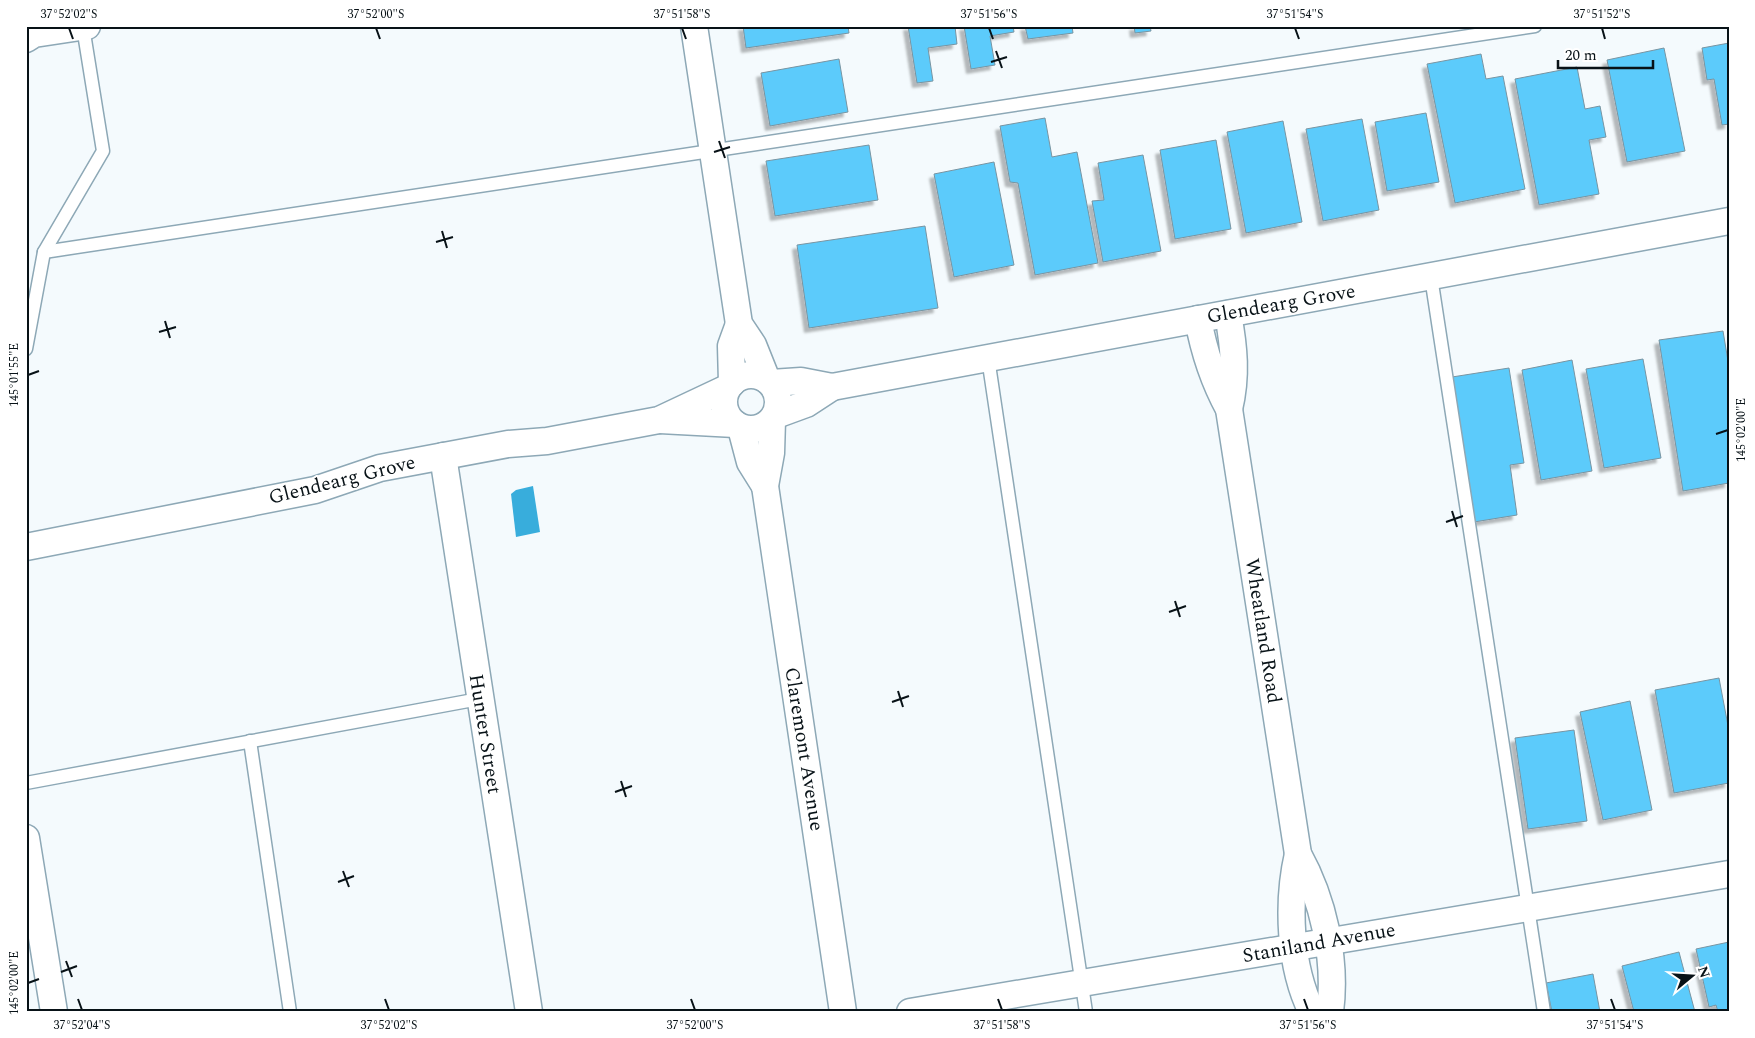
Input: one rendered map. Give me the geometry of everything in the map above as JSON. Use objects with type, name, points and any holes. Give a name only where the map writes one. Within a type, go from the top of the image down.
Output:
[{"type":"street","points":[[29,35],[87,26]]},
{"type":"street","points":[[694,26],[739,324],[753,345],[778,398],[774,418],[758,429],[738,426],[728,417],[725,407],[729,386],[731,346],[739,324]]},
{"type":"street","name":"Glendearg Grove","points":[[769,381],[801,381],[832,387],[1729,221]]},
{"type":"street","name":"Wheatland Road","points":[[1228,314],[1234,348],[1234,387],[1229,409]]},
{"type":"street","name":"Wheatland Road","points":[[1198,319],[1204,353],[1216,386],[1229,409],[1298,854],[1291,889],[1291,914],[1295,947],[1301,980],[1312,1012]]},
{"type":"street","points":[[729,386],[749,375],[769,381]]},
{"type":"street","name":"Glendearg Grove","points":[[659,420],[729,386]]},
{"type":"street","name":"Glendearg Grove","points":[[774,418],[806,404],[832,387]]},
{"type":"street","name":"Claremont Avenue","points":[[774,418],[772,453],[765,486],[843,1012]]},
{"type":"street","name":"Glendearg Grove","points":[[26,547],[315,490],[380,468],[508,444],[547,440],[659,420],[738,426]]},
{"type":"street","name":"Claremont Avenue","points":[[738,426],[750,462],[765,486]]},
{"type":"street","name":"Hunter Street","points":[[442,456],[529,1012]]},
{"type":"street","points":[[26,838],[54,1012]]},
{"type":"street","name":"Wheatland Road","points":[[1298,854],[1312,879],[1322,908],[1331,975],[1330,1012]]},
{"type":"street","name":"Staniland Avenue","points":[[910,1012],[1729,874]]},
{"type":"lane","points":[[44,252],[1535,26]]},
{"type":"lane","points":[[26,349],[44,252],[103,151],[83,27]]},
{"type":"lane","points":[[1431,277],[1544,1012]]},
{"type":"lane","points":[[988,358],[1086,1012]]},
{"type":"lane","points":[[26,783],[479,699]]},
{"type":"lane","points":[[250,740],[290,1012]]},
{"type":"water","points":[[533,486],[540,532],[516,537],[511,494],[516,490]]},
{"type":"building","points":[[743,26],[848,26],[849,33],[746,48]]},
{"type":"building","points":[[908,26],[955,26],[957,44],[928,48],[933,81],[917,83]]},
{"type":"building","points":[[964,26],[1013,26],[1014,32],[990,36],[995,65],[971,69]]},
{"type":"building","points":[[1025,26],[1072,26],[1073,33],[1028,39]]},
{"type":"building","points":[[1134,26],[1150,26],[1151,31],[1135,33]]},
{"type":"building","points":[[1729,43],[1729,124],[1722,125],[1714,79],[1707,80],[1702,48]]},
{"type":"building","points":[[1664,48],[1685,151],[1627,162],[1607,60]]},
{"type":"building","points":[[1481,54],[1486,79],[1503,76],[1525,189],[1455,203],[1427,64]]},
{"type":"building","points":[[839,59],[848,112],[770,126],[761,73]]},
{"type":"building","points":[[1577,67],[1585,109],[1600,106],[1606,137],[1589,140],[1599,194],[1539,205],[1515,79]]},
{"type":"building","points":[[1426,113],[1439,182],[1387,191],[1375,122]]},
{"type":"building","points":[[1045,118],[1052,157],[1077,152],[1098,263],[1035,275],[1018,183],[1010,182],[1000,126]]},
{"type":"building","points":[[1362,119],[1379,210],[1323,221],[1306,129]]},
{"type":"building","points":[[1283,121],[1302,222],[1246,233],[1227,132]]},
{"type":"building","points":[[1216,140],[1231,229],[1175,239],[1160,150]]},
{"type":"building","points":[[869,145],[878,200],[775,216],[766,161]]},
{"type":"building","points":[[1143,155],[1161,251],[1103,262],[1092,201],[1104,200],[1098,163]]},
{"type":"building","points":[[994,162],[1014,265],[954,277],[934,174]]},
{"type":"building","points":[[925,226],[938,308],[809,328],[797,245]]},
{"type":"building","points":[[1723,331],[1729,367],[1729,483],[1683,491],[1659,340]]},
{"type":"building","points":[[1643,359],[1661,458],[1604,468],[1586,369]]},
{"type":"building","points":[[1572,360],[1592,471],[1541,480],[1522,370]]},
{"type":"building","points":[[1509,368],[1524,463],[1510,465],[1517,515],[1474,522],[1452,377]]},
{"type":"building","points":[[1719,678],[1729,731],[1729,783],[1674,793],[1655,690]]},
{"type":"building","points":[[1630,701],[1652,810],[1603,820],[1580,712]]},
{"type":"building","points":[[1574,730],[1587,821],[1528,829],[1515,738]]},
{"type":"building","points":[[1729,942],[1729,1012],[1718,1012],[1716,1005],[1709,1007],[1696,949]]},
{"type":"building","points":[[1679,952],[1695,1012],[1634,1012],[1622,966]]},
{"type":"building","points":[[1593,974],[1600,1012],[1552,1012],[1546,983]]}]
